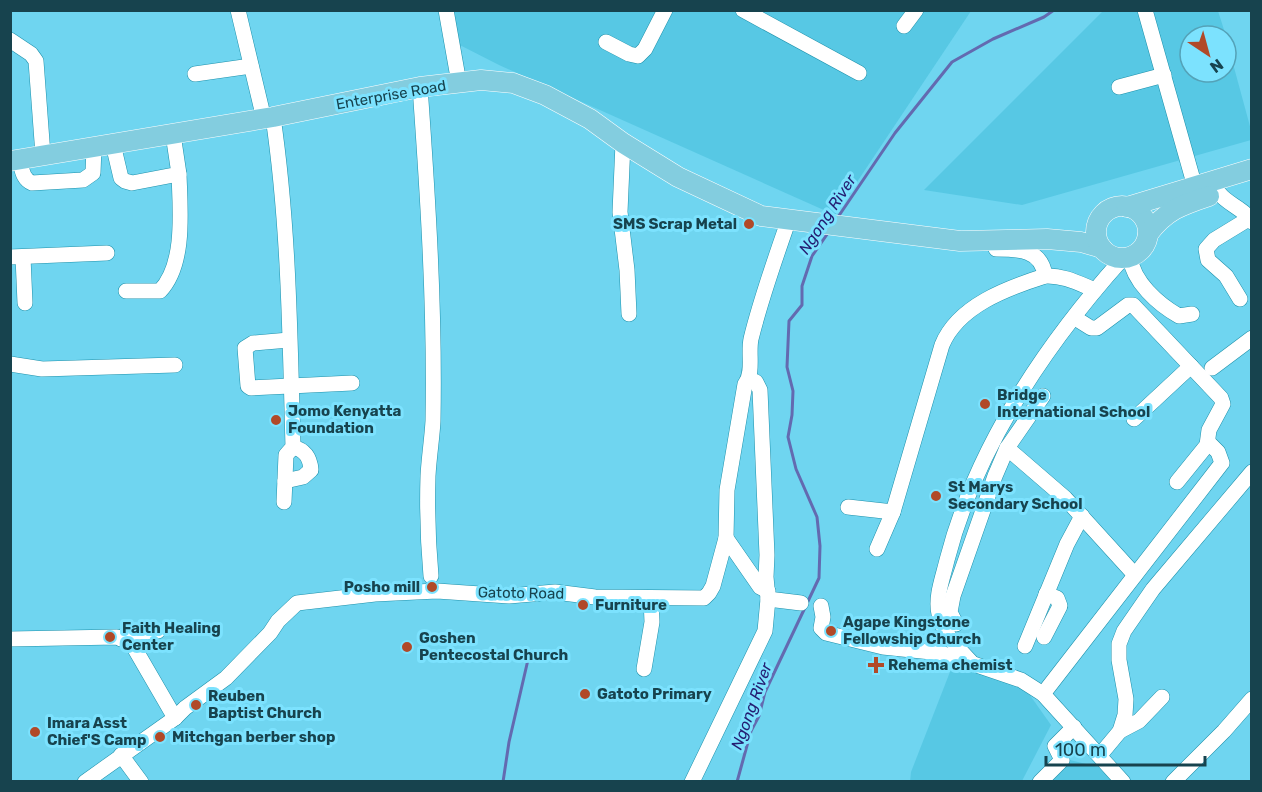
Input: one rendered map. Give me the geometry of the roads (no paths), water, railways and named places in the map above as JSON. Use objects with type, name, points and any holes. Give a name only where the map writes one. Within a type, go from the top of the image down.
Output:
[{"type":"main road","name":"Enterprise Road","points":[[15,160],[268,118],[420,87],[481,81],[513,83],[545,95],[590,119],[622,143],[678,177],[761,216],[960,241]]},
{"type":"main road","points":[[1047,239],[1078,231],[1115,208],[1127,207],[1251,169]]},
{"type":"main road","points":[[960,241],[1047,239],[1081,242],[1102,248],[1112,256],[1127,258],[1144,246],[1148,234],[1156,223],[1172,210],[1251,183]]},
{"type":"main road","points":[[1127,207],[1143,216],[1148,234]]},
{"type":"main road","points":[[1100,219],[1097,237],[1102,248]]},
{"type":"street","points":[[238,10],[281,175],[293,447],[286,455],[284,502]]},
{"type":"street","points":[[446,10],[459,83]]},
{"type":"street","points":[[606,42],[638,56],[645,49],[665,10]]},
{"type":"street","points":[[743,10],[859,73]]},
{"type":"street","points":[[903,26],[916,10]]},
{"type":"street","points":[[1145,10],[1195,187]]},
{"type":"street","points":[[10,40],[31,54],[36,61],[43,155]]},
{"type":"street","points":[[195,74],[251,66]]},
{"type":"street","points":[[1119,87],[1164,75]]},
{"type":"street","points":[[420,87],[431,310],[433,422],[428,476],[429,549],[432,576]]},
{"type":"street","points":[[126,291],[160,291],[171,272],[180,235],[179,174],[173,134]]},
{"type":"street","points":[[622,143],[620,212],[627,270],[629,314]]},
{"type":"street","points":[[104,145],[125,181],[132,183],[179,174]]},
{"type":"street","points":[[15,160],[27,181],[32,183],[83,180],[93,173],[104,145]]},
{"type":"street","points":[[1219,193],[1227,201],[1248,213],[1214,240],[1206,252],[1208,260],[1226,276],[1240,299]]},
{"type":"street","name":"Gatoto Road","points":[[85,782],[121,754],[175,718],[226,678],[297,603],[375,594],[437,591],[509,596],[555,592],[595,597],[704,598],[707,596],[713,586],[726,538],[727,490],[745,384],[748,379],[750,343],[762,296],[789,219]]},
{"type":"street","points":[[960,241],[975,249],[1014,249],[1035,255],[1042,263],[1044,276]]},
{"type":"street","points":[[25,303],[17,257],[107,253]]},
{"type":"street","points":[[972,663],[943,626],[938,613],[940,590],[953,538],[972,488],[996,438],[1028,383],[1095,290],[1127,258],[1136,275],[1164,307],[1179,316],[1192,314]]},
{"type":"street","points":[[878,549],[893,512],[946,334],[972,309],[990,298],[1044,276],[1053,275],[1068,279],[1095,290]]},
{"type":"street","points":[[1075,318],[1091,328],[1097,328],[1128,305],[1133,305],[1222,401],[1209,430],[1208,442],[1178,482]]},
{"type":"street","points":[[1212,368],[1251,338]]},
{"type":"street","points":[[289,340],[247,345],[244,351],[250,388],[352,383]]},
{"type":"street","points":[[10,364],[42,369],[175,365]]},
{"type":"street","points":[[1134,419],[1191,366]]},
{"type":"street","points":[[692,782],[765,631],[768,595],[760,390],[756,382],[748,379]]},
{"type":"street","points":[[956,624],[950,612],[952,596],[995,476],[1007,448],[1043,396]]},
{"type":"street","points":[[1043,694],[1222,463],[1218,452],[1208,442]]},
{"type":"street","points":[[285,481],[303,477],[310,470],[305,453],[293,447]]},
{"type":"street","points":[[1007,448],[1065,498],[1135,575]]},
{"type":"street","points":[[1120,731],[1125,715],[1126,699],[1119,660],[1119,644],[1124,631],[1153,589],[1251,472]]},
{"type":"street","points":[[848,507],[893,512]]},
{"type":"street","points":[[1025,646],[1067,544],[1082,516]]},
{"type":"street","points":[[726,538],[768,595],[801,603]]},
{"type":"street","points":[[1044,637],[1060,606],[1057,598],[1046,594]]},
{"type":"street","points":[[644,669],[652,622],[651,598]]},
{"type":"street","points":[[821,606],[823,618],[821,628],[826,633],[883,647],[941,652],[1021,680],[1043,694],[1123,782]]},
{"type":"street","points":[[121,639],[127,633],[158,631]]},
{"type":"street","points":[[10,639],[117,637],[128,641],[135,649],[175,718]]},
{"type":"street","points":[[1100,755],[1120,731],[1139,721],[1162,697]]},
{"type":"street","points":[[1173,782],[1224,731],[1251,699]]},
{"type":"street","points":[[1040,782],[1062,760],[1055,746],[1074,727]]},
{"type":"street","points":[[121,754],[141,782]]},
{"type":"waterway","name":"Ngong River","points":[[838,217],[895,133],[952,62],[993,39],[1044,17],[1054,10]]},
{"type":"waterway","name":"Ngong River","points":[[737,782],[765,692],[819,578],[820,546],[817,517],[796,469],[788,437],[793,391],[787,367],[789,321],[802,305],[802,286],[812,256],[828,233]]},
{"type":"waterway","points":[[503,782],[509,742],[530,651]]},
{"type":"place","name":"SMS Scrap Metal","points":[[749,224]]},
{"type":"place","name":"Bridge International School","points":[[985,404]]},
{"type":"place","name":"Jomo Kenyatta Foundation","points":[[276,420]]},
{"type":"place","name":"St Marys Secondary School","points":[[936,496]]},
{"type":"place","name":"Posho mill","points":[[432,587]]},
{"type":"place","name":"Furniture","points":[[583,605]]},
{"type":"place","name":"Agape Kingstone Fellowship Church","points":[[831,631]]},
{"type":"place","name":"Faith Healing Center","points":[[110,637]]},
{"type":"place","name":"Goshen Pentecostal Church","points":[[407,647]]},
{"type":"place","name":"Rehema chemist","points":[[876,665]]},
{"type":"place","name":"Gatoto Primary","points":[[585,694]]},
{"type":"place","name":"Reuben Baptist Church","points":[[196,705]]},
{"type":"place","name":"Imara Asst Chief'S Camp","points":[[35,732]]},
{"type":"place","name":"Mitchgan berber shop","points":[[160,737]]}]
